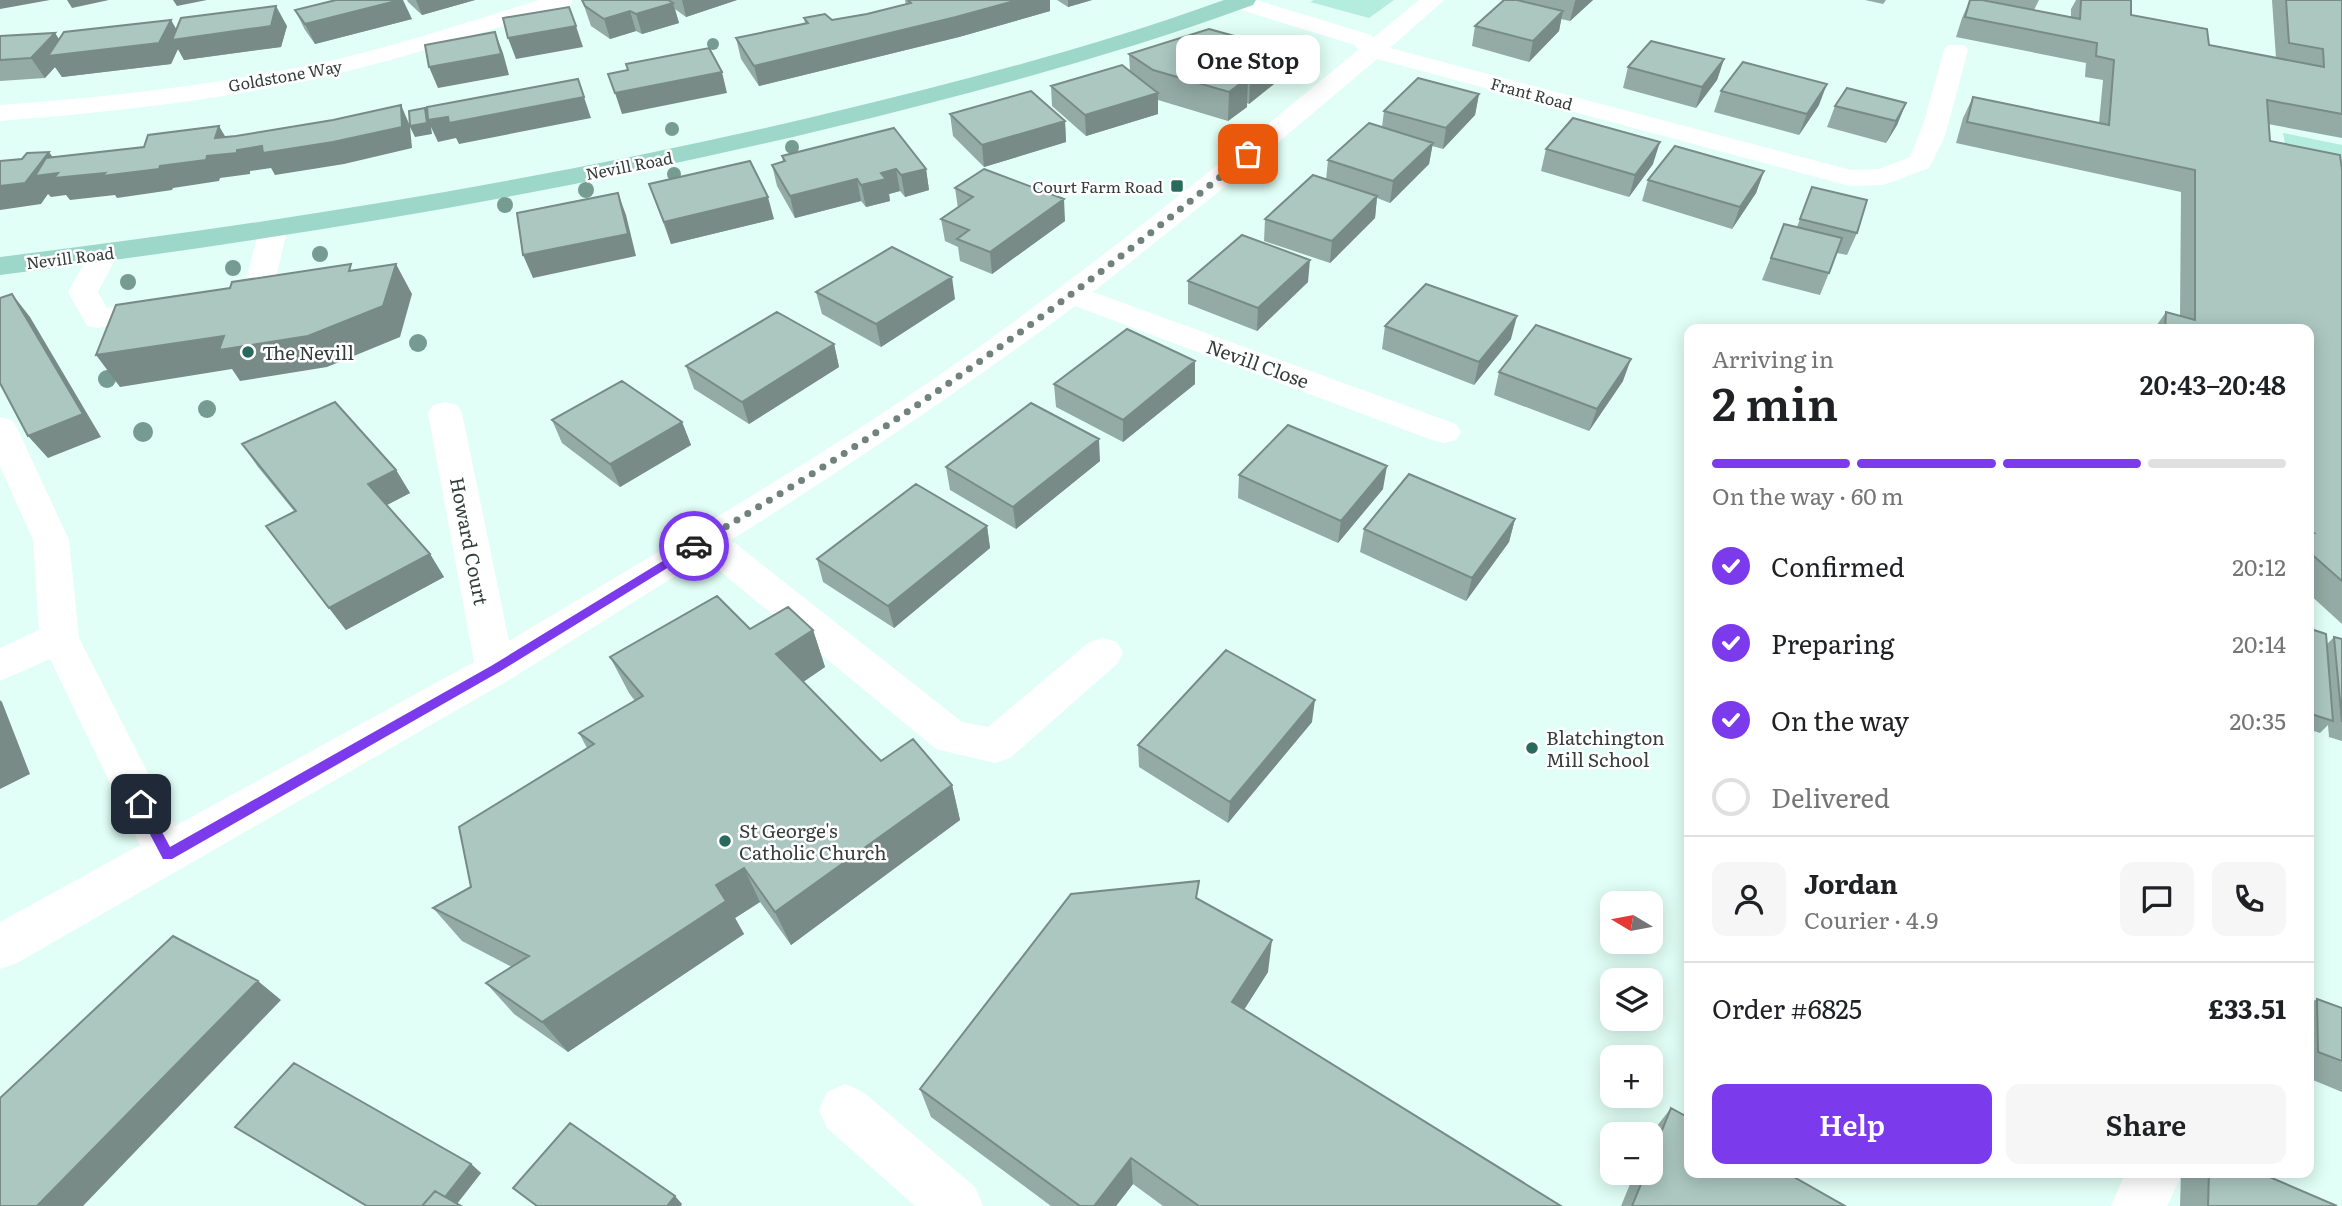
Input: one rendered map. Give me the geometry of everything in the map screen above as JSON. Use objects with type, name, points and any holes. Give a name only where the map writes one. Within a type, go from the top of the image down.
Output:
[{"type":"main road","name":"Nevill Road","points":[[0,266],[273,230],[644,163],[799,128],[1060,60],[1242,1]]},
{"type":"street","name":"Goldstone Way","points":[[0,113],[102,103],[316,71],[412,47],[562,0]]},
{"type":"street","points":[[0,947],[495,669],[869,437],[968,370],[1071,294],[1228,171],[1433,0]]},
{"type":"street","name":"Frant Road","points":[[1242,1],[1363,40],[1370,50],[1831,175],[1860,179],[1884,177],[1920,162],[1956,50]]},
{"type":"street","points":[[257,295],[273,230]]},
{"type":"street","points":[[103,254],[83,292],[98,319],[191,305]]},
{"type":"street","name":"Nevill Close","points":[[1071,294],[1444,432]]},
{"type":"street","name":"Howard Court","points":[[445,413],[495,669]]},
{"type":"street","points":[[0,428],[51,540],[59,638],[167,855]]},
{"type":"street","points":[[705,539],[951,737],[995,746],[1103,653]]},
{"type":"street","points":[[0,664],[59,638]]},
{"type":"street","points":[[845,1110],[956,1206]]},
{"type":"street","points":[[2138,1206],[2153,1178]]},
{"type":"green space","points":[[1394,0],[1369,18],[1310,2]]},
{"type":"green space","points":[[2283,133],[2342,145],[2342,176],[2287,154]]},
{"type":"building","points":[[336,0],[400,0],[305,24],[295,10]]},
{"type":"building","points":[[582,0],[668,0],[673,3],[636,14],[630,11],[604,19],[585,6]]},
{"type":"building","points":[[908,0],[1018,0],[754,66],[736,38],[808,23],[804,18],[825,14],[832,20],[867,14],[911,3]]},
{"type":"building","points":[[1504,0],[1517,0],[1563,11],[1533,41],[1475,26]]},
{"type":"building","points":[[1970,0],[2080,19],[2081,0],[2131,0],[2131,15],[2207,29],[2209,45],[2324,67],[2323,49],[2289,43],[2286,0],[2342,0],[2342,114],[2267,100],[2270,141],[2340,155],[2342,581],[2314,556],[2314,324],[2165,324],[2166,312],[2195,320],[2195,170],[1967,122],[1973,97],[2109,125],[2114,60],[2096,56],[2097,43],[1965,17]]},
{"type":"building","points":[[276,6],[271,26],[172,40],[181,18]]},
{"type":"building","points":[[569,7],[576,26],[508,38],[503,18]]},
{"type":"building","points":[[171,20],[159,43],[48,56],[64,32]]},
{"type":"building","points":[[1209,29],[1278,48],[1281,52],[1250,75],[1223,68],[1220,70],[1248,78],[1229,92],[1153,70],[1129,54]]},
{"type":"building","points":[[495,32],[501,54],[429,67],[425,45]]},
{"type":"building","points":[[55,33],[31,58],[0,60],[0,36]]},
{"type":"building","points":[[1651,41],[1724,59],[1702,87],[1628,67]]},
{"type":"building","points":[[709,48],[722,72],[615,93],[608,74],[628,70],[626,64]]},
{"type":"building","points":[[1743,62],[1827,84],[1807,114],[1721,91]]},
{"type":"building","points":[[1122,65],[1158,93],[1085,115],[1051,86]]},
{"type":"building","points":[[1418,78],[1479,94],[1446,128],[1384,111]]},
{"type":"building","points":[[578,79],[584,97],[449,123],[448,117],[428,120],[427,107]]},
{"type":"building","points":[[1847,88],[1906,103],[1896,121],[1835,106]]},
{"type":"building","points":[[1031,91],[1065,121],[982,145],[950,114]]},
{"type":"building","points":[[401,105],[402,127],[333,142],[263,153],[262,146],[237,150],[237,153],[207,156],[206,160],[160,166],[159,169],[102,176],[105,173],[54,178],[58,173],[35,176],[46,158],[144,147],[148,135],[219,126],[215,138],[236,136],[333,120]]},
{"type":"building","points":[[425,108],[427,123],[410,126],[409,111]]},
{"type":"building","points":[[1573,118],[1660,142],[1635,175],[1546,149]]},
{"type":"building","points":[[1369,123],[1433,143],[1393,181],[1328,160]]},
{"type":"building","points":[[894,128],[926,169],[901,175],[896,169],[881,173],[886,179],[861,185],[857,179],[790,196],[772,165],[785,161],[782,156]]},
{"type":"building","points":[[1675,146],[1764,171],[1740,207],[1648,180]]},
{"type":"building","points":[[49,152],[25,183],[0,186],[0,161],[22,159],[27,153]]},
{"type":"building","points":[[750,161],[768,197],[664,222],[649,184]]},
{"type":"building","points":[[984,169],[1064,199],[990,252],[957,239],[969,230],[941,219],[973,197],[955,188]]},
{"type":"building","points":[[1313,175],[1377,196],[1332,241],[1265,219]]},
{"type":"building","points":[[1812,187],[1867,200],[1857,233],[1800,219]]},
{"type":"building","points":[[618,193],[628,234],[523,255],[517,213]]},
{"type":"building","points":[[1784,224],[1842,238],[1829,273],[1771,258]]},
{"type":"building","points":[[1242,235],[1310,260],[1258,308],[1188,281]]},
{"type":"building","points":[[892,247],[952,277],[876,324],[816,292]]},
{"type":"building","points":[[351,264],[349,271],[396,264],[383,306],[308,336],[219,350],[224,336],[96,355],[116,305],[230,288],[232,282]]},
{"type":"building","points":[[1426,284],[1517,316],[1479,362],[1385,326]]},
{"type":"building","points":[[12,294],[83,414],[28,436],[0,383],[0,298]]},
{"type":"building","points":[[777,312],[834,344],[742,402],[686,366]]},
{"type":"building","points":[[1536,325],[1631,359],[1597,409],[1499,372]]},
{"type":"building","points":[[1127,329],[1195,361],[1123,420],[1054,384]]},
{"type":"building","points":[[622,381],[682,422],[610,464],[552,420]]},
{"type":"building","points":[[335,402],[396,470],[368,484],[430,554],[329,608],[266,526],[296,511],[242,444]]},
{"type":"building","points":[[1031,403],[1099,439],[1013,507],[946,467]]},
{"type":"building","points":[[1288,425],[1387,466],[1341,521],[1239,475]]},
{"type":"building","points":[[1409,474],[1515,519],[1472,578],[1364,529]]},
{"type":"building","points":[[916,484],[987,526],[888,606],[817,559]]},
{"type":"building","name":"St George's Catholic Church","points":[[717,596],[750,629],[788,607],[813,630],[776,654],[881,761],[913,739],[952,785],[775,912],[744,868],[716,885],[726,901],[542,1022],[486,983],[529,956],[433,908],[471,887],[459,827],[594,744],[579,733],[643,696],[610,657]]},
{"type":"building","points":[[2314,630],[2326,634],[2333,721],[2314,715]]},
{"type":"building","points":[[2334,637],[2342,639],[2342,722]]},
{"type":"building","points":[[1226,650],[1315,700],[1230,802],[1138,745]]},
{"type":"building","points":[[1199,881],[1196,898],[1272,940],[1232,1002],[1561,1206],[1199,1206],[1131,1158],[1094,1206],[1080,1206],[920,1089],[1071,894]]},
{"type":"building","points":[[173,936],[258,981],[37,1206],[0,1206],[0,1098]]},
{"type":"building","points":[[2317,999],[2342,1008],[2342,1061],[2318,1052]]},
{"type":"building","points":[[294,1063],[471,1164],[445,1197],[435,1191],[422,1206],[367,1206],[235,1127]]},
{"type":"building","points":[[1671,1108],[1684,1115],[1684,1178],[1796,1178],[1845,1206],[1632,1206],[1641,1185],[1663,1185],[1663,1128]]},
{"type":"building","points":[[570,1123],[675,1196],[667,1206],[537,1206],[513,1188]]},
{"type":"building","points":[[2209,1178],[2272,1178],[2337,1206],[2208,1206]]},
{"type":"building","points":[[435,1191],[461,1206],[422,1206]]},
{"type":"way so far","points":[[694,546],[846,452],[968,370],[1071,294],[1248,154]]},
{"type":"place","name":"One Stop","points":[[1248,154]]},
{"type":"place","name":"Court Farm Road","points":[[1177,186]]},
{"type":"place","name":"The Nevill","points":[[248,352]]},
{"type":"place","name":"Blatchington Mill School","points":[[1532,748]]},
{"type":"place","name":"St George's Catholic Church","points":[[725,841]]},
{"type":"route","points":[[141,804],[167,855],[495,669],[694,546]]}]
